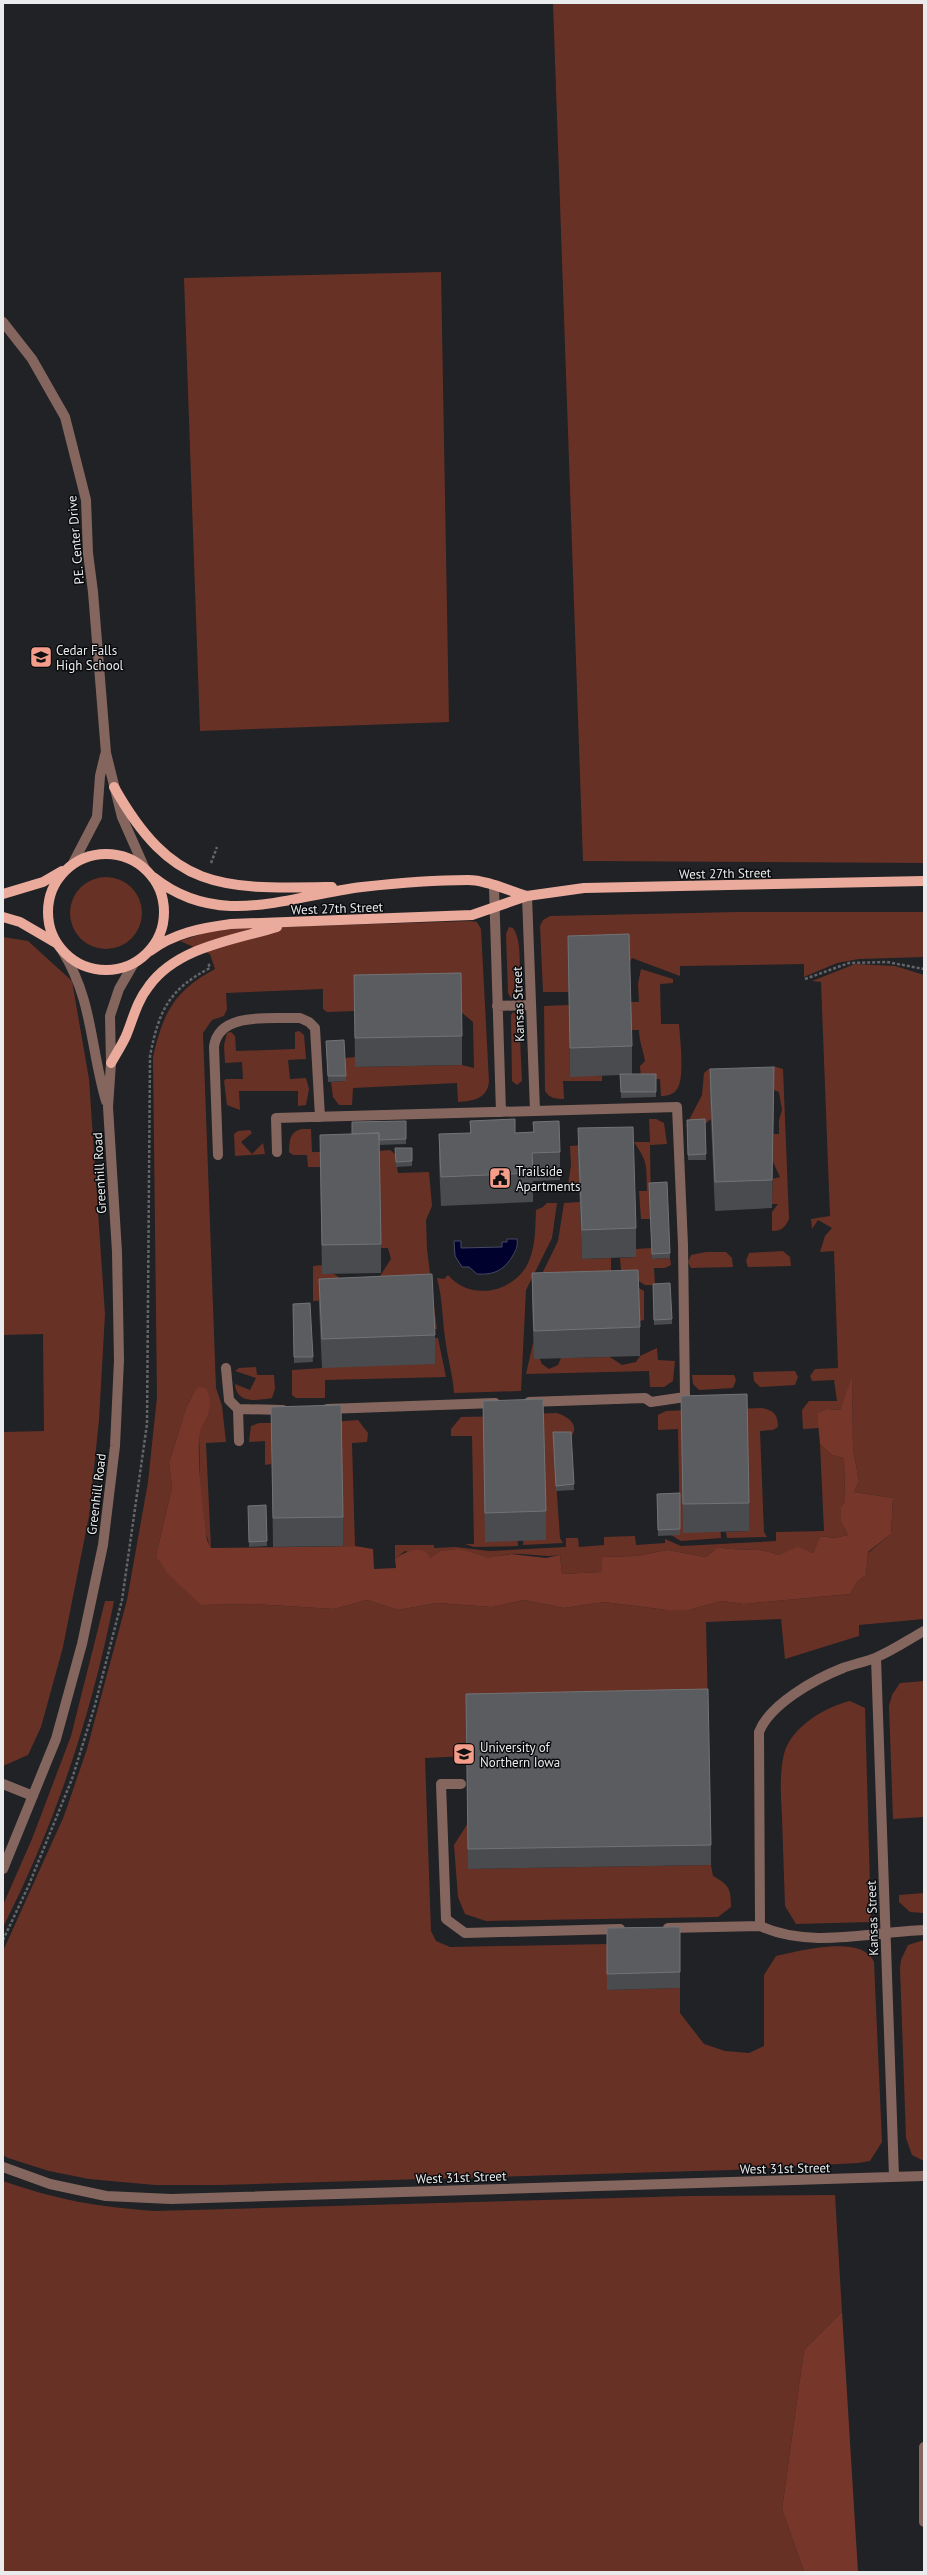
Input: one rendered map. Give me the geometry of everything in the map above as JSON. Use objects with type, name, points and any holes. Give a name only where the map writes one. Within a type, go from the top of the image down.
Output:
[{"type":"main road","points":[[114,787],[128,812],[158,849],[177,865],[205,878],[221,884],[247,888],[362,887]]},
{"type":"main road","points":[[3,894],[43,882],[83,858],[101,854],[120,855],[138,863],[153,877],[162,894],[165,914],[160,934],[150,951],[134,963],[115,970],[95,970],[78,963],[60,948],[20,922],[3,917]]},
{"type":"main road","points":[[60,948],[48,918],[49,900],[55,883],[69,867]]},
{"type":"main road","name":"West 27th Street","points":[[153,877],[175,893],[208,905],[224,907],[254,906],[362,887],[470,880],[527,896]]},
{"type":"main road","name":"West 27th Street","points":[[150,951],[163,941],[204,928],[231,924],[472,916],[527,896],[584,888],[924,881]]},
{"type":"main road","points":[[111,1063],[126,1036],[138,1003],[148,986],[162,972],[192,953],[292,923]]},
{"type":"street","name":"P.E. Center Drive","points":[[3,322],[32,359],[65,417],[86,500],[88,553],[93,592],[106,753],[122,817],[145,869]]},
{"type":"street","name":"P.E. Center Drive","points":[[69,867],[97,818],[100,776],[106,753]]},
{"type":"street","points":[[494,887],[501,1112]]},
{"type":"street","name":"Kansas Street","points":[[527,896],[535,1111]]},
{"type":"street","name":"Greenhill Road","points":[[60,948],[82,988],[87,1008],[96,1067],[108,1106]]},
{"type":"street","name":"Greenhill Road","points":[[3,1869],[56,1739],[82,1644],[103,1545],[115,1446],[119,1307],[108,1106],[111,1063],[110,1016],[119,989],[134,963]]},
{"type":"street","points":[[497,1006],[531,1004]]},
{"type":"street","points":[[218,1155],[214,1047],[218,1032],[230,1022],[300,1018],[309,1022],[315,1028],[320,1117]]},
{"type":"street","points":[[277,1152],[276,1118],[677,1107],[683,1245],[685,1396],[651,1402],[645,1398],[517,1402]]},
{"type":"street","points":[[226,1368],[229,1400],[238,1409],[239,1441]]},
{"type":"street","points":[[317,1409],[502,1403]]},
{"type":"street","points":[[238,1409],[294,1410]]},
{"type":"street","points":[[760,1926],[759,1732],[764,1720],[775,1708],[803,1689],[842,1669],[876,1658],[924,1631]]},
{"type":"street","name":"Kansas Street","points":[[876,1658],[894,2176]]},
{"type":"street","points":[[3,1784],[33,1796]]},
{"type":"street","points":[[461,1784],[441,1784],[446,1919],[465,1933],[632,1929]]},
{"type":"street","points":[[656,1928],[760,1926],[777,1934],[798,1937],[854,1936],[886,1931],[924,1930]]},
{"type":"street","name":"West 31st Street","points":[[3,2167],[50,2184],[106,2196],[171,2198],[924,2176]]},
{"type":"street","points":[[924,2447],[924,2522]]},
{"type":"path","points":[[805,979],[840,965],[855,963],[887,962],[924,969]]},
{"type":"shaded area","points":[[553,3],[924,3],[924,863],[583,861]]},
{"type":"shaded area","points":[[441,272],[449,722],[200,731],[184,278]]},
{"type":"shaded area","points":[[106,877],[120,880],[132,887],[139,899],[142,913],[139,927],[132,939],[120,946],[106,949],[92,946],[80,939],[73,927],[70,913],[73,899],[80,887],[92,880]]},
{"type":"shaded area","points":[[739,912],[924,912],[924,957],[859,959],[837,963],[804,977],[804,964],[680,966],[680,976],[632,958],[629,963],[568,992],[543,992],[540,926],[543,920],[550,916]]},
{"type":"shaded area","points":[[477,922],[481,929],[489,1082],[488,1088],[482,1096],[474,1100],[458,1102],[457,1083],[353,1088],[352,1105],[339,1105],[333,1097],[331,1082],[346,1081],[345,1058],[355,1057],[355,1067],[462,1065],[474,1068],[473,1022],[461,1012],[354,1004],[354,1011],[327,1012],[323,1009],[323,989],[226,993],[227,1009],[224,1016],[212,1020],[203,1033],[216,1388],[222,1406],[226,1442],[206,1443],[211,1548],[206,1535],[201,1507],[199,1436],[195,1390],[186,1408],[169,1463],[172,1487],[156,1556],[202,1605],[254,1604],[334,1609],[367,1600],[398,1610],[437,1603],[492,1607],[524,1600],[564,1608],[604,1602],[667,1610],[689,1610],[721,1601],[744,1604],[850,1594],[858,1581],[866,1575],[868,1553],[891,1534],[893,1498],[854,1492],[859,1481],[853,1449],[852,1379],[840,1410],[826,1409],[817,1413],[819,1428],[803,1429],[802,1410],[809,1401],[837,1401],[834,1380],[812,1381],[810,1376],[815,1369],[838,1368],[834,1251],[820,1252],[825,1236],[832,1228],[818,1220],[812,1229],[811,1219],[830,1216],[821,982],[812,981],[855,964],[895,966],[924,975],[924,1619],[859,1625],[859,1636],[785,1659],[781,1619],[706,1622],[708,1710],[466,1715],[467,1756],[425,1758],[431,1931],[436,1941],[450,1947],[607,1944],[607,1990],[680,1988],[680,2013],[704,2044],[725,2051],[749,2053],[764,2046],[764,1975],[776,1956],[814,1948],[844,1946],[867,1953],[874,1962],[882,2142],[870,2161],[858,2163],[731,2170],[220,2185],[155,2185],[89,2179],[49,2171],[8,2158],[3,2155],[3,1951],[64,1816],[87,1749],[127,1600],[148,1482],[157,1397],[153,1057],[161,1028],[172,1005],[189,986],[215,969],[210,954],[180,941],[207,932],[242,928]]},
{"type":"shaded area","points":[[509,927],[513,928],[516,934],[520,959],[519,992],[516,997],[511,998],[508,993],[506,934]]},
{"type":"shaded area","points":[[3,937],[28,941],[72,981],[89,1079],[105,1314],[99,1420],[89,1516],[63,1647],[41,1727],[28,1755],[3,1766],[3,1432],[44,1431],[43,1334],[3,1335]]},
{"type":"shaded area","points":[[641,969],[673,979],[673,983],[660,984],[661,1024],[679,1024],[681,1048],[681,1077],[677,1089],[672,1094],[668,1095],[661,1096],[660,1079],[641,1079],[640,1066],[645,1061],[639,1030],[631,1030],[630,1002],[639,1002],[638,984]]},
{"type":"shaded area","points":[[569,1005],[570,1076],[602,1076],[602,1081],[563,1081],[564,1099],[558,1099],[551,1097],[545,1091],[544,1006]]},
{"type":"shaded area","points":[[513,1012],[519,1016],[522,1081],[517,1085],[512,1081],[511,1015]]},
{"type":"shaded area","points":[[299,1031],[304,1035],[306,1059],[288,1060],[290,1079],[306,1078],[309,1089],[306,1105],[298,1106],[298,1091],[239,1091],[240,1110],[227,1105],[224,1081],[226,1079],[243,1079],[242,1062],[225,1063],[224,1045],[227,1033],[231,1032],[235,1036],[236,1051],[295,1049],[295,1032]]},
{"type":"shaded area","points":[[773,1066],[783,1069],[789,1219],[786,1225],[782,1228],[772,1231],[772,1212],[778,1204],[772,1204],[772,1179],[780,1177],[773,1162],[773,1134],[779,1134],[779,1120],[782,1110],[779,1092],[774,1090]]},
{"type":"shaded area","points":[[710,1068],[713,1070],[711,1119],[705,1124],[686,1126],[702,1095],[704,1073]]},
{"type":"shaded area","points":[[649,1119],[656,1119],[664,1123],[667,1144],[650,1145],[651,1219],[641,1219],[639,1191],[647,1191],[646,1165],[634,1142],[650,1142]]},
{"type":"shaded area","points":[[302,1129],[311,1129],[312,1152],[328,1152],[320,1167],[308,1167],[307,1155],[293,1155],[289,1152],[292,1134]]},
{"type":"shaded area","points":[[250,1130],[252,1133],[241,1142],[252,1154],[263,1143],[265,1154],[235,1156],[234,1134],[238,1131]]},
{"type":"shaded area","points":[[607,1143],[579,1185],[568,1185],[571,1165],[570,1146]]},
{"type":"shaded area","points":[[390,1150],[395,1154],[398,1173],[429,1172],[432,1206],[426,1220],[427,1249],[437,1329],[433,1329],[368,1280],[380,1276],[391,1259],[388,1248],[381,1248],[379,1151]]},
{"type":"shaded area","points":[[580,1202],[582,1259],[611,1258],[611,1272],[644,1291],[644,1320],[639,1321],[540,1278],[558,1241],[564,1203]]},
{"type":"shaded area","points":[[547,1203],[557,1203],[552,1238],[526,1290],[521,1391],[454,1393],[437,1278],[444,1279],[448,1275],[457,1283],[477,1291],[499,1288],[510,1283],[519,1276],[526,1267],[532,1254],[536,1210],[543,1207]]},
{"type":"shaded area","points":[[652,1248],[652,1259],[670,1258],[671,1265],[665,1268],[654,1268],[655,1285],[645,1285],[621,1270],[620,1258],[636,1257],[636,1249]]},
{"type":"shaded area","points":[[783,1251],[790,1257],[791,1266],[748,1267],[746,1261],[749,1253]]},
{"type":"shaded area","points":[[706,1252],[726,1252],[732,1258],[733,1267],[691,1268],[688,1262],[691,1255]]},
{"type":"shaded area","points":[[322,1265],[323,1274],[334,1274],[346,1282],[328,1300],[313,1301],[313,1266]]},
{"type":"shaded area","points":[[433,1338],[438,1338],[446,1377],[325,1380],[325,1398],[296,1398],[292,1395],[292,1370],[322,1368]]},
{"type":"shaded area","points":[[533,1343],[542,1364],[549,1369],[558,1365],[561,1358],[610,1357],[622,1365],[636,1362],[640,1356],[657,1348],[658,1360],[675,1361],[673,1381],[664,1387],[650,1387],[649,1371],[526,1374]]},
{"type":"shaded area","points":[[256,1367],[257,1375],[274,1375],[275,1389],[272,1398],[249,1400],[240,1395],[237,1391],[235,1384],[250,1390],[256,1378],[235,1371],[239,1368]]},
{"type":"shaded area","points":[[795,1371],[798,1377],[795,1385],[760,1387],[754,1381],[753,1372]]},
{"type":"shaded area","points":[[692,1375],[734,1375],[736,1380],[733,1388],[699,1390],[693,1384]]},
{"type":"shaded area","points":[[852,1377],[853,1449],[859,1481],[854,1492],[893,1498],[891,1534],[868,1552],[866,1575],[858,1581],[850,1594],[744,1604],[721,1601],[689,1610],[667,1610],[604,1602],[564,1608],[524,1600],[492,1607],[437,1603],[398,1610],[367,1600],[334,1609],[254,1604],[201,1605],[168,1574],[156,1556],[172,1487],[169,1463],[186,1408],[195,1390],[200,1387],[207,1389],[210,1405],[207,1417],[200,1432],[199,1452],[200,1477],[207,1540],[211,1548],[355,1546],[373,1549],[374,1569],[396,1568],[395,1559],[414,1550],[427,1553],[430,1558],[441,1551],[459,1549],[489,1558],[511,1554],[546,1558],[560,1555],[562,1574],[602,1572],[602,1557],[637,1556],[667,1550],[706,1557],[718,1547],[756,1550],[771,1552],[779,1555],[798,1547],[813,1553],[820,1536],[834,1538],[848,1535],[841,1522],[841,1507],[845,1501],[844,1458],[832,1455],[820,1444],[817,1413],[826,1409],[840,1410]]},
{"type":"shaded area","points":[[762,1408],[770,1410],[776,1416],[778,1427],[773,1430],[760,1431],[764,1532],[767,1537],[727,1538],[726,1532],[748,1531],[733,1409]]},
{"type":"shaded area","points":[[712,1409],[721,1538],[681,1541],[671,1535],[680,1535],[678,1429],[658,1430],[658,1415],[666,1411]]},
{"type":"shaded area","points":[[557,1413],[569,1419],[574,1428],[571,1437],[553,1438],[560,1538],[563,1543],[523,1545],[528,1414]]},
{"type":"shaded area","points":[[510,1416],[518,1546],[474,1547],[465,1544],[474,1544],[472,1436],[451,1436],[451,1429],[461,1417]]},
{"type":"shaded area","points":[[358,1420],[368,1433],[367,1442],[352,1443],[355,1546],[343,1546],[331,1422]]},
{"type":"shaded area","points":[[259,1423],[307,1423],[271,1436],[271,1464],[265,1465],[265,1441],[249,1442],[251,1426]]},
{"type":"shaded area","points":[[820,1444],[832,1455],[844,1458],[845,1501],[841,1507],[841,1522],[848,1535],[834,1538],[820,1536],[813,1553],[798,1548],[779,1555],[771,1552],[756,1550],[718,1547],[706,1557],[667,1550],[637,1556],[602,1557],[602,1572],[562,1574],[560,1555],[547,1556],[510,1554],[489,1558],[460,1550],[447,1550],[430,1558],[405,1551],[395,1559],[395,1545],[434,1545],[434,1548],[456,1547],[489,1551],[566,1547],[566,1538],[578,1538],[579,1547],[604,1545],[604,1537],[635,1536],[636,1545],[665,1543],[665,1539],[681,1546],[776,1541],[776,1532],[824,1531]]},
{"type":"shaded area","points":[[105,1601],[114,1601],[95,1685],[70,1768],[39,1849],[3,1927],[3,1905],[32,1839],[71,1736]]},
{"type":"shaded area","points":[[924,1681],[924,1817],[893,1819],[889,1706],[892,1695],[900,1683]]},
{"type":"shaded area","points":[[850,1701],[865,1708],[871,1922],[796,1924],[785,1906],[781,1786],[781,1770],[784,1754],[788,1744],[801,1727],[820,1713]]},
{"type":"shaded area","points":[[468,1823],[469,1869],[711,1865],[713,1876],[723,1882],[730,1891],[731,1907],[718,1917],[486,1921],[465,1914],[458,1897],[454,1845]]},
{"type":"shaded area","points":[[924,1893],[924,1913],[910,1912],[899,1902],[899,1895]]},
{"type":"shaded area","points":[[924,1940],[924,2161],[912,2155],[906,2138],[900,1968],[901,1960],[908,1945]]},
{"type":"shaded area","points":[[3,2181],[23,2188],[78,2202],[155,2211],[688,2196],[835,2195],[842,2312],[804,2350],[782,2509],[804,2572],[3,2572]]},
{"type":"shaded area","points":[[842,2312],[858,2572],[804,2572],[782,2509],[804,2350]]},
{"type":"water","points":[[507,1239],[517,1239],[516,1250],[505,1266],[493,1273],[477,1274],[469,1267],[462,1267],[455,1256],[454,1241],[461,1241],[461,1248],[502,1247],[502,1242],[507,1242]]},
{"type":"building","points":[[629,934],[632,1046],[570,1048],[568,936]]},
{"type":"building","points":[[461,973],[462,1036],[355,1038],[354,975]]},
{"type":"building","points":[[344,1040],[346,1076],[328,1076],[326,1041]]},
{"type":"building","points":[[774,1067],[772,1180],[715,1182],[710,1069]]},
{"type":"building","points":[[620,1074],[656,1074],[656,1092],[621,1092]]},
{"type":"building","points":[[515,1119],[515,1133],[534,1132],[533,1122],[559,1121],[560,1152],[532,1153],[533,1173],[441,1177],[439,1134],[471,1133],[470,1121]]},
{"type":"building","points":[[705,1119],[706,1154],[688,1155],[687,1120]]},
{"type":"building","points":[[406,1121],[406,1139],[379,1140],[379,1133],[352,1134],[352,1122]]},
{"type":"building","points":[[633,1127],[636,1228],[582,1230],[578,1128]]},
{"type":"building","points":[[379,1133],[381,1244],[322,1245],[320,1135]]},
{"type":"building","points":[[395,1148],[412,1148],[412,1161],[396,1162]]},
{"type":"building","points":[[667,1182],[670,1253],[652,1254],[649,1183]]},
{"type":"building","points":[[638,1270],[640,1327],[534,1331],[532,1273]]},
{"type":"building","points":[[432,1274],[435,1335],[322,1339],[319,1279]]},
{"type":"building","points":[[670,1283],[672,1319],[654,1320],[653,1284]]},
{"type":"building","points":[[310,1303],[313,1357],[294,1357],[293,1304]]},
{"type":"building","points":[[747,1394],[749,1503],[683,1504],[681,1396]]},
{"type":"building","points":[[543,1399],[546,1511],[485,1513],[483,1401]]},
{"type":"building","points":[[341,1405],[343,1517],[273,1518],[271,1407]]},
{"type":"building","points":[[553,1432],[571,1432],[574,1484],[556,1486]]},
{"type":"building","points":[[680,1493],[680,1529],[658,1530],[657,1494]]},
{"type":"building","points":[[266,1505],[267,1541],[249,1542],[248,1506]]},
{"type":"building","points":[[708,1689],[711,1845],[468,1849],[466,1694]]},
{"type":"building","points":[[680,1927],[680,1972],[607,1974],[607,1928]]},
{"type":"place","name":"Cedar Falls High School","points":[[41,657]]},
{"type":"place","name":"Trailside Apartments","points":[[500,1178]]},
{"type":"place","name":"University of Northern Iowa","points":[[464,1754]]}]
